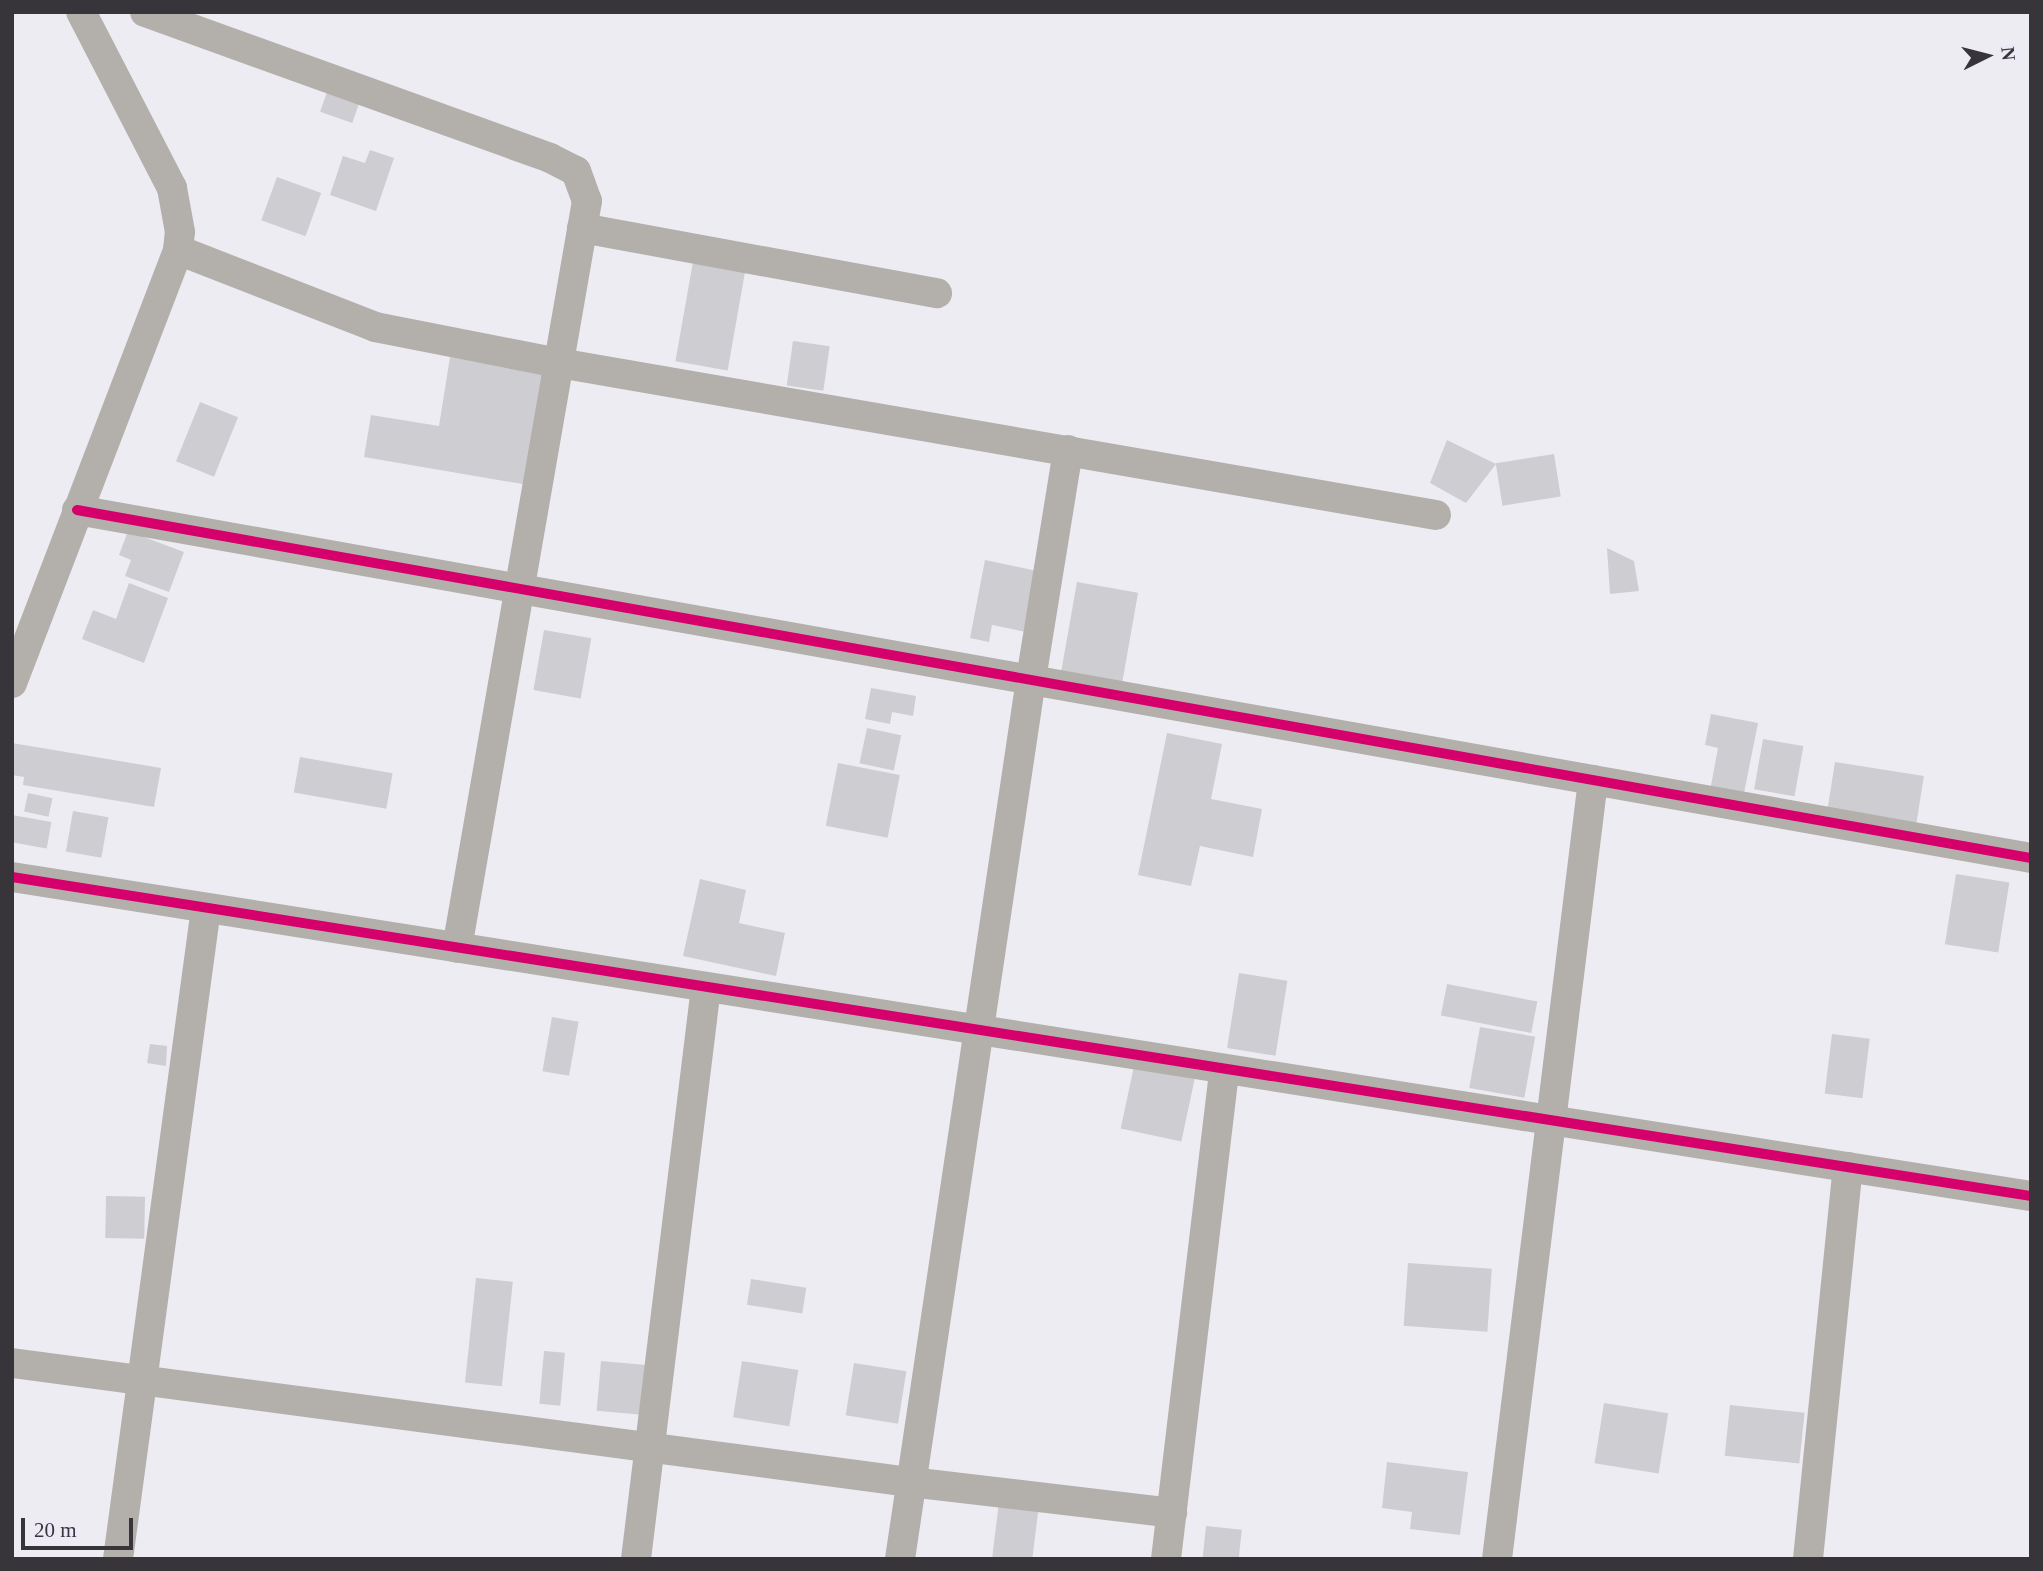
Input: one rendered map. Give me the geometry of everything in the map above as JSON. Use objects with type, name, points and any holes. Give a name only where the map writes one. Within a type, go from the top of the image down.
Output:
[{"type":"street","points":[[12,683],[178,250],[180,232],[172,188],[81,12]]},
{"type":"street","points":[[145,12],[550,158],[576,171],[587,201],[517,588],[457,948]]},
{"type":"street","points":[[582,229],[937,293]]},
{"type":"street","points":[[178,250],[343,317],[376,327],[559,363],[1436,515]]},
{"type":"street","points":[[900,1559],[1031,680],[1068,450]]},
{"type":"street","points":[[77,510],[2031,858]]},
{"type":"street","points":[[1497,1559],[1593,779]]},
{"type":"street","points":[[12,877],[2030,1196]]},
{"type":"street","points":[[118,1559],[206,908]]},
{"type":"street","points":[[636,1559],[706,987]]},
{"type":"street","points":[[1166,1559],[1224,1069]]},
{"type":"street","points":[[1808,1559],[1848,1167]]},
{"type":"street","points":[[12,1363],[911,1482],[1172,1513]]},
{"type":"building","points":[[327,92],[359,103],[352,123],[320,112]]},
{"type":"building","points":[[370,150],[394,158],[376,211],[330,195],[343,156],[365,163]]},
{"type":"building","points":[[277,177],[321,193],[305,236],[261,220]]},
{"type":"building","points":[[694,256],[746,265],[728,371],[675,361]]},
{"type":"building","points":[[793,341],[830,346],[823,391],[787,386]]},
{"type":"building","points":[[450,357],[547,373],[528,485],[364,457],[371,415],[439,426]]},
{"type":"building","points":[[200,402],[238,417],[214,477],[176,461]]},
{"type":"building","points":[[1447,440],[1496,464],[1466,503],[1430,483]]},
{"type":"building","points":[[1554,454],[1561,496],[1502,506],[1496,463]]},
{"type":"building","points":[[128,531],[184,552],[169,592],[125,576],[131,560],[119,555]]},
{"type":"building","points":[[1607,548],[1634,561],[1639,591],[1610,594]]},
{"type":"building","points":[[985,560],[1042,572],[1031,633],[992,625],[989,642],[970,638]]},
{"type":"building","points":[[1077,582],[1138,593],[1121,688],[1060,678]]},
{"type":"building","points":[[129,583],[168,598],[144,663],[82,639],[93,610],[116,619]]},
{"type":"building","points":[[544,630],[591,638],[581,698],[533,690]]},
{"type":"building","points":[[871,688],[916,696],[913,716],[892,712],[890,724],[865,719]]},
{"type":"building","points":[[1711,714],[1758,723],[1743,798],[1710,791],[1718,748],[1705,745]]},
{"type":"building","points":[[867,728],[901,735],[894,770],[860,763]]},
{"type":"building","points":[[1167,733],[1222,744],[1211,799],[1262,809],[1253,857],[1200,846],[1191,886],[1138,875]]},
{"type":"building","points":[[1763,739],[1803,746],[1795,796],[1754,789]]},
{"type":"building","points":[[12,743],[161,768],[154,807],[23,785],[24,777],[12,775]]},
{"type":"building","points":[[300,757],[393,773],[386,809],[294,792]]},
{"type":"building","points":[[1835,762],[1924,776],[1915,829],[1827,815]]},
{"type":"building","points":[[838,763],[900,775],[888,838],[826,826]]},
{"type":"building","points":[[28,793],[52,798],[49,817],[24,812]]},
{"type":"building","points":[[73,811],[108,817],[101,858],[66,851]]},
{"type":"building","points":[[12,815],[51,822],[47,849],[12,842]]},
{"type":"building","points":[[1956,874],[2009,882],[1998,953],[1945,944]]},
{"type":"building","points":[[700,879],[746,890],[739,923],[785,933],[776,976],[683,956]]},
{"type":"building","points":[[1239,973],[1287,981],[1276,1056],[1227,1048]]},
{"type":"building","points":[[1447,984],[1537,1002],[1531,1033],[1441,1015]]},
{"type":"building","points":[[552,1017],[579,1022],[569,1076],[542,1071]]},
{"type":"building","points":[[1480,1027],[1535,1037],[1524,1098],[1469,1088]]},
{"type":"building","points":[[1832,1034],[1870,1039],[1862,1098],[1825,1094]]},
{"type":"building","points":[[150,1044],[167,1046],[166,1066],[147,1063]]},
{"type":"building","points":[[1134,1066],[1195,1079],[1181,1141],[1121,1129]]},
{"type":"building","points":[[106,1196],[145,1197],[144,1239],[105,1238]]},
{"type":"building","points":[[1408,1263],[1492,1269],[1487,1332],[1404,1326]]},
{"type":"building","points":[[476,1278],[513,1282],[502,1386],[465,1382]]},
{"type":"building","points":[[751,1279],[806,1288],[802,1313],[747,1305]]},
{"type":"building","points":[[544,1351],[565,1353],[560,1406],[539,1404]]},
{"type":"building","points":[[601,1361],[649,1365],[644,1415],[597,1411]]},
{"type":"building","points":[[742,1361],[798,1370],[789,1426],[733,1417]]},
{"type":"building","points":[[854,1363],[906,1371],[898,1424],[846,1415]]},
{"type":"building","points":[[1604,1403],[1668,1413],[1659,1473],[1594,1463]]},
{"type":"building","points":[[1730,1405],[1805,1413],[1799,1464],[1725,1456]]},
{"type":"building","points":[[1387,1462],[1468,1472],[1460,1535],[1410,1529],[1412,1512],[1382,1508]]},
{"type":"building","points":[[999,1502],[1039,1507],[1032,1559],[992,1559]]},
{"type":"building","points":[[1206,1526],[1242,1530],[1239,1559],[1203,1559]]},
{"type":"cycle path","points":[[77,510],[2031,858]]},
{"type":"cycle path","points":[[12,877],[2030,1196]]}]
